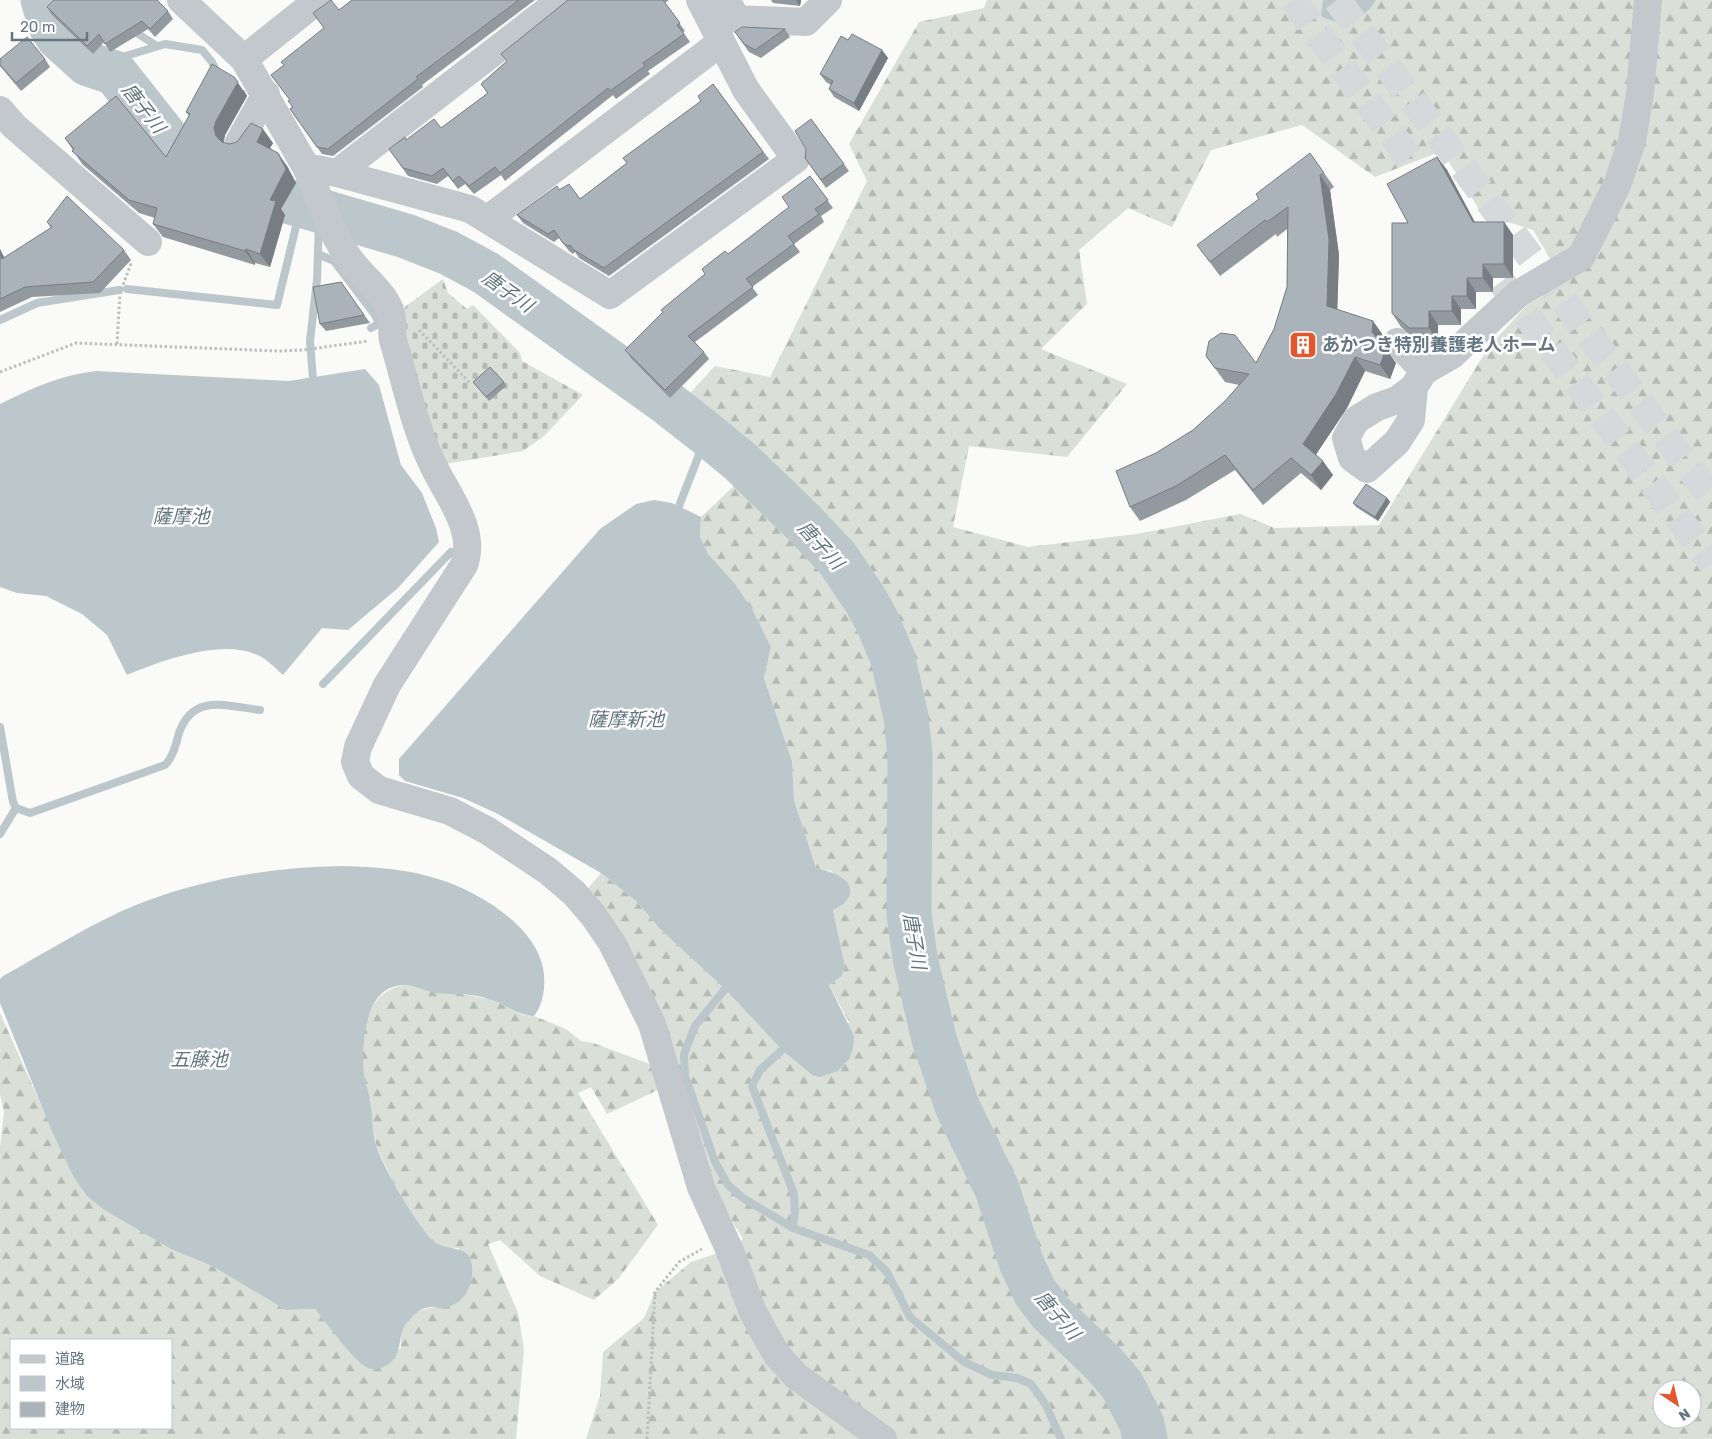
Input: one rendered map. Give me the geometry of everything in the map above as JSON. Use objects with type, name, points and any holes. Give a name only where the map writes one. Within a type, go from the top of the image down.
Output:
[{"type":"street","points":[[182,0],[244,59],[266,94],[306,167],[350,259],[381,295],[390,310],[392,337],[410,406],[434,467],[462,522],[468,550],[464,565],[387,685],[358,747],[355,762],[361,776],[379,790],[450,811],[508,843],[548,871],[574,893],[593,915],[617,952],[652,1024],[701,1187],[723,1236],[752,1310],[786,1367],[810,1389],[883,1439]]},
{"type":"street","points":[[244,59],[318,0]]},
{"type":"street","points":[[337,173],[562,0]]},
{"type":"street","points":[[306,167],[337,173],[470,210],[488,219],[610,296],[796,159],[746,90],[720,43],[700,0]]},
{"type":"street","points":[[726,0],[737,19],[806,22],[828,0]]},
{"type":"street","points":[[1397,342],[1419,379],[1452,355],[1518,294],[1581,257],[1617,185],[1632,141],[1640,94],[1648,0]]},
{"type":"street","points":[[488,219],[720,43]]},
{"type":"street","points":[[239,142],[266,94]]},
{"type":"street","points":[[0,110],[14,126],[148,242]]},
{"type":"path","points":[[116,344],[120,293]]},
{"type":"path","points":[[418,328],[471,384]]},
{"type":"path","points":[[0,372],[76,343],[206,349],[303,350],[392,337]]},
{"type":"path","points":[[647,1439],[655,1292],[679,1262],[723,1236]]},
{"type":"green space","points":[[987,0],[1323,0],[1325,18],[1348,21],[1360,17],[1376,0],[1712,0],[1712,1439],[586,1439],[600,1396],[603,1352],[644,1318],[655,1292],[691,1262],[721,1252],[743,1239],[725,1209],[696,1136],[585,892],[601,873],[636,901],[660,929],[725,989],[782,1050],[812,1075],[849,1022],[829,985],[842,976],[845,966],[833,910],[846,901],[832,871],[816,868],[794,800],[792,761],[764,678],[771,647],[708,554],[700,536],[701,517],[736,484],[677,425],[689,394],[715,366],[770,377],[867,181],[849,144],[919,22],[984,8]],"holes":[[[1302,125],[1375,177],[1442,151],[1482,214],[1533,230],[1565,283],[1526,306],[1488,348],[1379,525],[1275,528],[1240,514],[1137,534],[1028,547],[953,527],[969,446],[1067,457],[1127,384],[1041,349],[1087,304],[1079,250],[1128,208],[1172,227],[1211,150]]]},
{"type":"green space","points":[[443,279],[448,293],[467,309],[473,305],[520,353],[522,361],[583,395],[543,437],[523,451],[439,465],[400,316],[406,306]]},
{"type":"green space","points":[[404,985],[491,999],[523,1015],[534,1016],[566,1029],[581,1041],[593,1043],[658,1067],[660,1089],[607,1114],[591,1087],[578,1093],[658,1225],[619,1278],[594,1300],[540,1276],[500,1240],[488,1244],[518,1313],[524,1349],[516,1439],[0,1439],[0,1147],[4,1112],[0,1094],[0,1013],[73,1176],[171,1249],[212,1266],[286,1310],[315,1309],[357,1360],[368,1368],[401,1348],[403,1330],[411,1316],[425,1309],[444,1308],[459,1248],[440,1246],[423,1229],[394,1183],[374,1139],[371,1102],[364,1076],[362,1048],[367,1020],[372,1008],[380,997],[390,990]]},
{"type":"water","points":[[1323,0],[1376,0],[1366,13],[1359,17],[1345,22],[1337,22],[1321,16]]},
{"type":"water","name":"薩摩池","points":[[365,369],[379,385],[401,465],[422,493],[436,528],[439,542],[398,588],[348,630],[322,628],[283,675],[259,655],[241,650],[225,649],[208,650],[173,658],[127,675],[107,635],[82,614],[46,596],[17,593],[0,587],[0,404],[47,383],[96,371],[289,381]]},
{"type":"water","name":"薩摩新池","points":[[654,500],[672,503],[701,517],[700,536],[708,554],[735,584],[752,609],[771,647],[764,678],[792,761],[794,800],[816,868],[835,874],[847,882],[850,887],[850,894],[846,901],[833,910],[845,966],[842,976],[829,985],[854,1036],[853,1049],[849,1059],[838,1071],[820,1077],[812,1075],[782,1050],[725,989],[660,929],[636,901],[601,873],[496,813],[463,798],[405,781],[399,775],[399,759],[600,529],[636,504]]},
{"type":"water","name":"五藤池","points":[[343,866],[417,873],[441,880],[472,893],[503,913],[529,938],[538,953],[544,974],[542,999],[534,1016],[522,1014],[483,997],[436,993],[403,985],[395,986],[383,992],[371,1009],[363,1049],[363,1069],[370,1101],[374,1138],[384,1165],[425,1232],[437,1244],[467,1254],[472,1266],[469,1287],[462,1298],[450,1306],[420,1310],[405,1325],[395,1357],[391,1362],[376,1369],[362,1365],[315,1309],[286,1310],[212,1266],[171,1249],[103,1209],[87,1196],[73,1176],[51,1129],[0,1003],[0,979],[3,976],[93,925],[124,910],[177,891],[232,877],[287,869]]},
{"type":"building","points":[[54,0],[157,0],[168,11],[150,29],[142,21],[105,44],[99,34],[87,46],[47,7]]},
{"type":"building","points":[[331,0],[339,10],[352,0],[519,0],[416,77],[418,79],[328,149],[317,147],[290,109],[293,107],[288,101],[290,100],[271,75],[284,65],[281,62],[324,28],[313,13]]},
{"type":"building","points":[[568,0],[663,0],[680,23],[677,25],[684,34],[643,63],[645,66],[610,91],[608,88],[500,173],[495,167],[469,186],[459,176],[453,181],[443,168],[432,176],[403,168],[389,149],[405,137],[406,140],[434,119],[441,128],[488,93],[481,84],[507,61],[501,54]]},
{"type":"building","points":[[742,27],[785,29],[755,50],[744,44],[735,32]]},
{"type":"building","points":[[852,34],[882,50],[854,103],[829,89],[833,81],[820,74],[841,36],[848,40]]},
{"type":"building","points":[[27,37],[45,59],[16,83],[0,65],[0,59]]},
{"type":"building","points":[[212,64],[234,77],[238,82],[216,121],[214,128],[216,136],[222,142],[229,144],[237,142],[251,123],[263,129],[257,142],[278,153],[286,169],[270,200],[276,201],[260,254],[153,224],[157,208],[129,200],[72,151],[74,149],[65,138],[116,96],[166,157],[190,114],[186,112]]},
{"type":"building","points":[[713,84],[763,152],[604,268],[574,250],[570,245],[568,246],[563,243],[554,230],[548,234],[517,215],[557,186],[559,190],[569,184],[580,199],[627,163],[623,158],[701,101],[698,96]]},
{"type":"building","points":[[811,119],[844,164],[821,180],[805,158],[806,149],[795,131]]},
{"type":"building","name":"あかつき特別養護老人ホーム","points":[[1310,153],[1324,173],[1320,175],[1329,240],[1327,306],[1373,321],[1372,332],[1386,349],[1380,365],[1355,357],[1336,394],[1303,444],[1323,461],[1311,475],[1291,458],[1253,490],[1225,455],[1176,486],[1130,507],[1116,471],[1156,453],[1193,430],[1225,401],[1249,374],[1215,368],[1206,356],[1209,341],[1221,333],[1235,335],[1256,363],[1274,329],[1287,287],[1288,207],[1267,222],[1265,220],[1210,262],[1197,245],[1259,199],[1256,194]]},
{"type":"building","points":[[1437,157],[1473,222],[1504,222],[1504,264],[1483,264],[1483,278],[1467,278],[1467,296],[1452,296],[1452,311],[1429,311],[1429,328],[1409,328],[1392,313],[1392,223],[1408,223],[1387,184]]},
{"type":"building","points":[[810,176],[828,200],[815,209],[819,214],[788,236],[794,244],[746,279],[753,287],[688,336],[704,352],[665,390],[625,350],[663,312],[661,310],[705,274],[702,269],[725,251],[728,254],[789,207],[782,197]]},
{"type":"building","points":[[67,196],[124,250],[93,282],[25,287],[0,299],[0,254],[2,259],[52,227],[47,222]]},
{"type":"building","points":[[341,282],[364,315],[320,324],[313,287]]},
{"type":"building","points":[[490,367],[504,382],[486,397],[473,382]]},
{"type":"building","points":[[1366,484],[1387,498],[1375,517],[1353,503]]},
{"type":"waterway","name":"唐子川","points":[[43,0],[51,26],[58,37],[88,64],[115,73],[195,174],[406,236],[449,253],[486,273],[666,402],[707,434],[742,463],[837,558],[866,601],[878,623],[893,659],[906,717],[910,755],[909,914],[915,958],[934,1039],[957,1106],[997,1189],[1021,1262],[1035,1292],[1051,1313],[1104,1364],[1122,1385],[1142,1424],[1145,1439]]},
{"type":"waterway","points":[[132,30],[157,46]]},
{"type":"waterway","points":[[93,66],[165,44],[202,50],[212,62],[218,75]]},
{"type":"waterway","points":[[127,289],[277,305],[301,206]]},
{"type":"waterway","points":[[313,379],[310,341],[317,280],[319,222]]},
{"type":"waterway","points":[[318,254],[334,261],[375,315],[379,324],[371,328]]},
{"type":"waterway","points":[[0,320],[37,303],[119,290]]},
{"type":"waterway","points":[[679,506],[707,434]]},
{"type":"waterway","points":[[323,684],[451,552]]},
{"type":"waterway","points":[[0,727],[13,802],[16,808],[30,813],[165,765],[172,754],[185,720],[202,707],[223,705],[260,710]]},
{"type":"waterway","points":[[0,834],[16,808]]},
{"type":"waterway","points":[[725,989],[695,1026],[684,1054],[685,1076],[715,1162],[728,1185],[743,1198],[793,1228],[869,1255],[887,1272],[910,1317],[964,1362],[992,1375],[1017,1378],[1031,1384],[1046,1405],[1061,1439]]},
{"type":"waterway","points":[[782,1050],[760,1070],[752,1086],[794,1194],[795,1213],[793,1228]]},
{"type":"tunnel","points":[[1293,0],[1438,197]]},
{"type":"tunnel","points":[[1337,0],[1712,498]]},
{"type":"tunnel","points":[[1476,248],[1712,563]]},
{"type":"place","name":"あかつき特別養護老人ホーム","points":[[1303,345]]}]
